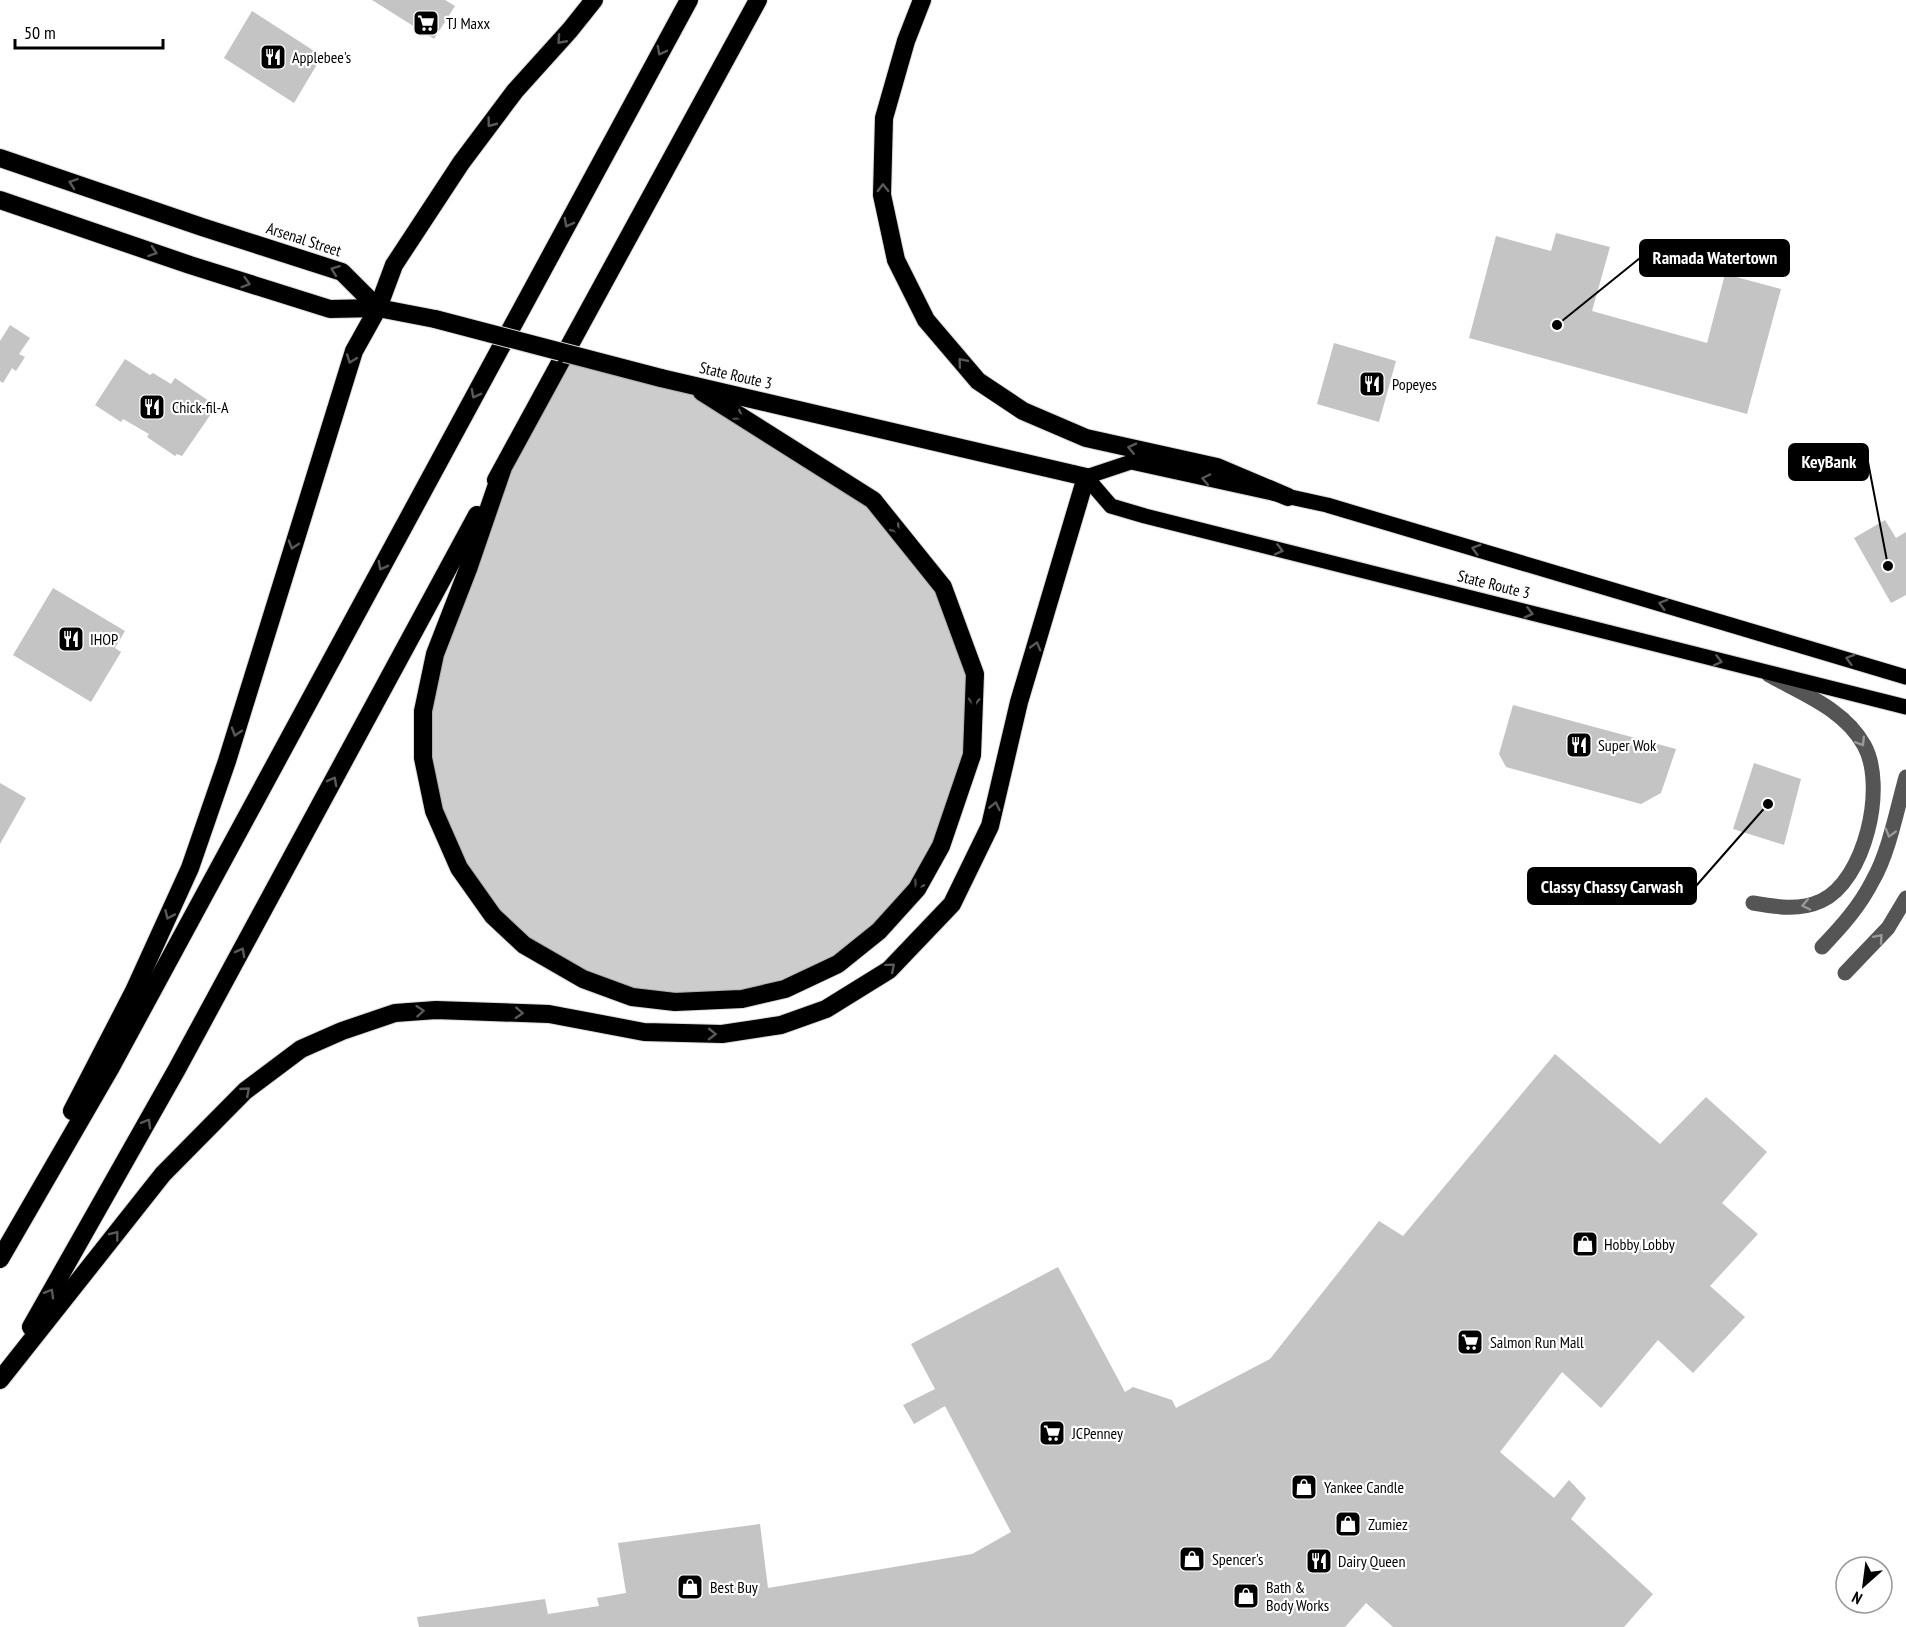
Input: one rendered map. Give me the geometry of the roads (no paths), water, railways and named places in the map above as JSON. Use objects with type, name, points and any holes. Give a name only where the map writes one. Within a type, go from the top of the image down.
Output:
[{"type":"highway","points":[[0,1251],[134,991],[190,868],[227,761],[348,368],[354,351],[378,308],[394,265],[461,163],[515,91],[594,0]]},
{"type":"highway","points":[[0,1259],[111,1067],[689,0]]},
{"type":"highway","points":[[0,1380],[177,1069],[758,0]]},
{"type":"highway","points":[[922,0],[906,41],[884,118],[882,195],[896,260],[926,320],[978,381],[1023,411],[1086,438],[1216,467],[1288,497]]},
{"type":"highway","name":"Arsenal Street","points":[[0,158],[342,272],[378,308]]},
{"type":"highway","points":[[0,200],[190,265],[330,309],[378,308]]},
{"type":"highway","name":"State Route 3","points":[[378,308],[435,319],[661,378],[1086,477]]},
{"type":"highway","points":[[502,470],[468,569],[435,654],[423,711],[423,758],[434,811],[459,868],[493,916],[524,945],[583,979],[632,997],[675,1002],[742,999],[785,989],[838,964],[879,932],[917,889],[941,846],[972,755],[975,674],[944,587],[873,500],[690,385]]},
{"type":"highway","points":[[0,1380],[163,1174],[245,1091],[301,1049],[342,1031],[395,1014],[436,1010],[549,1014],[644,1032],[722,1034],[781,1025],[826,1009],[890,970],[952,904],[990,826],[1019,702],[1086,477]]},
{"type":"main road","name":"State Route 3","points":[[1906,677],[1337,508],[1131,462],[1086,477],[1111,506],[1145,516],[1906,707]]},
{"type":"street","points":[[1753,903],[1784,908],[1805,907],[1822,901],[1834,893],[1850,875],[1859,855],[1872,811],[1874,793],[1870,759],[1864,744],[1855,732],[1836,712],[1764,672]]},
{"type":"street","points":[[1822,947],[1859,904],[1875,878],[1906,777]]},
{"type":"street","points":[[1845,973],[1888,928],[1906,898]]},
{"type":"place","name":"TJ Maxx","points":[[426,23]]},
{"type":"place","name":"Applebee's","points":[[273,57]]},
{"type":"place","name":"Ramada Watertown","points":[[1557,325]]},
{"type":"place","name":"Popeyes","points":[[1372,384]]},
{"type":"place","name":"Chick-fil-A","points":[[152,407]]},
{"type":"place","name":"KeyBank","points":[[1888,566]]},
{"type":"place","name":"IHOP","points":[[71,639]]},
{"type":"place","name":"Super Wok","points":[[1579,745]]},
{"type":"place","name":"Classy Chassy Carwash","points":[[1768,804]]},
{"type":"place","name":"Hobby Lobby","points":[[1585,1244]]},
{"type":"place","name":"Salmon Run Mall","points":[[1470,1342]]},
{"type":"place","name":"JCPenney","points":[[1052,1433]]},
{"type":"place","name":"Yankee Candle","points":[[1304,1487]]},
{"type":"place","name":"Zumiez","points":[[1348,1524]]},
{"type":"place","name":"Spencer's","points":[[1192,1559]]},
{"type":"place","name":"Dairy Queen","points":[[1319,1561]]},
{"type":"place","name":"Best Buy","points":[[690,1587]]},
{"type":"place","name":"Bath & Body Works","points":[[1246,1596]]}]
